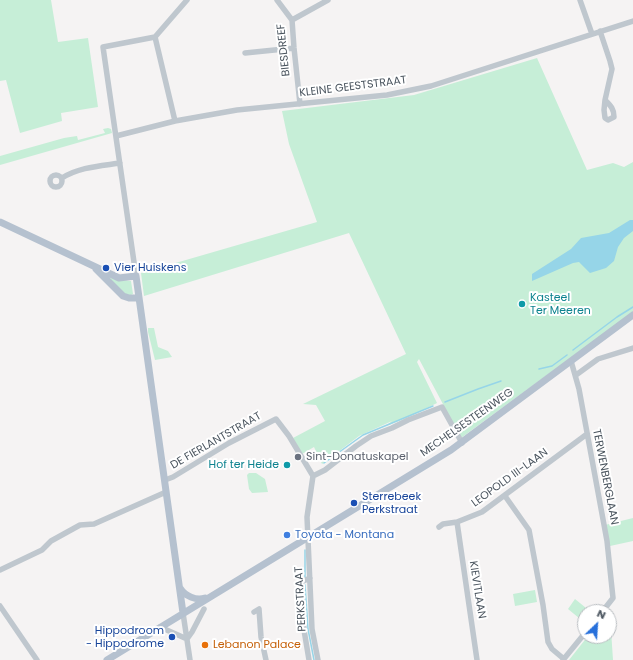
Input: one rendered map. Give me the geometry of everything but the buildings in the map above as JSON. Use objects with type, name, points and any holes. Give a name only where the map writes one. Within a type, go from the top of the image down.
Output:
[{"type":"main road","points":[[0,222],[119,278],[136,276],[183,613]]},
{"type":"main road","points":[[94,267],[123,296],[129,298],[139,298]]},
{"type":"main road","name":"MECHELSESTEENWEG","points":[[107,660],[462,443],[633,315]]},
{"type":"main road","points":[[180,587],[184,593],[201,600],[211,596]]},
{"type":"street","points":[[136,276],[103,47],[155,37],[187,0]]},
{"type":"street","name":"BIESDREEF","points":[[277,0],[292,20],[300,104]]},
{"type":"street","points":[[292,20],[328,0]]},
{"type":"street","points":[[580,0],[592,34]]},
{"type":"street","name":"KLEINE GEESTSTRAAT","points":[[116,136],[174,121],[238,110],[387,95],[431,86],[633,21]]},
{"type":"street","points":[[600,31],[612,70],[605,100]]},
{"type":"street","points":[[155,37],[174,121]]},
{"type":"street","points":[[245,53],[294,48]]},
{"type":"street","points":[[62,178],[70,173],[92,167],[120,163]]},
{"type":"street","points":[[576,374],[598,359],[633,348]]},
{"type":"street","name":"TERWENBERGLAAN","points":[[571,361],[576,374],[607,540],[613,598],[608,604]]},
{"type":"street","points":[[313,476],[320,473],[371,436],[442,407],[462,443]]},
{"type":"street","name":"DE FIERLANTSTRAAT","points":[[165,480],[173,477],[229,443],[276,419],[289,436],[313,476]]},
{"type":"street","name":"LEOPOLD III-LAAN","points":[[439,527],[443,524],[457,522],[482,512],[587,434]]},
{"type":"street","name":"PERKSTRAAT","points":[[313,476],[307,517],[312,629],[318,660]]},
{"type":"street","points":[[0,570],[42,550],[51,541],[80,525],[94,524],[166,492]]},
{"type":"street","points":[[505,496],[529,530],[543,605],[548,642],[552,649],[563,659],[577,642]]},
{"type":"street","name":"KIEVITLAAN","points":[[457,522],[477,660]]},
{"type":"street","points":[[309,660],[304,630],[301,582],[310,578]]},
{"type":"street","points":[[0,606],[37,660]]},
{"type":"street","points":[[187,639],[204,609]]},
{"type":"street","points":[[254,612],[259,609],[261,637],[266,660]]},
{"type":"street","points":[[183,613],[190,660]]},
{"type":"street","points":[[160,627],[187,639]]},
{"type":"green space","points":[[0,0],[51,0],[58,42],[88,38],[98,107],[61,113],[62,121],[20,133],[6,80],[0,81]]},
{"type":"green space","points":[[537,58],[587,170],[613,163],[624,167],[633,162],[633,312],[461,438],[419,359],[417,362],[437,403],[409,417],[386,426],[392,421],[359,436],[322,464],[314,447],[302,454],[293,438],[325,421],[316,405],[303,404],[406,354],[349,233],[144,296],[141,273],[317,222],[289,144],[282,111],[414,95]]},
{"type":"green space","points":[[103,129],[111,129],[112,133],[0,165],[0,156],[64,138],[77,136],[78,140],[105,133]]},
{"type":"green space","points":[[109,276],[121,280],[131,281],[133,294],[129,296],[123,294],[108,278]]},
{"type":"green space","points":[[148,328],[154,328],[158,347],[168,351],[172,357],[155,360]]},
{"type":"green space","points":[[249,473],[256,473],[265,479],[268,492],[252,493],[249,489],[247,475]]},
{"type":"green space","points":[[633,518],[633,541],[610,546],[605,525]]},
{"type":"green space","points":[[535,590],[537,602],[515,606],[513,594]]},
{"type":"green space","points":[[575,599],[581,604],[577,604],[577,616],[568,609]]},
{"type":"green space","points":[[582,644],[612,644],[613,660],[569,660]]},
{"type":"water","points":[[630,220],[633,220],[633,231],[624,238],[618,247],[614,261],[606,268],[590,273],[579,262],[573,263],[532,281],[532,274],[571,249],[581,238],[609,233]]},
{"type":"waterway","points":[[573,350],[633,307]]},
{"type":"waterway","points":[[539,369],[552,366],[567,355]]},
{"type":"waterway","points":[[445,402],[501,381]]},
{"type":"waterway","points":[[324,463],[363,435],[433,406]]},
{"type":"waterway","points":[[305,550],[305,578]]},
{"type":"waterway","points":[[305,585],[308,629],[314,660]]},
{"type":"place","name":"Vier Huiskens","points":[[106,268]]},
{"type":"place","name":"Kasteel Ter Meeren","points":[[522,304]]},
{"type":"place","name":"Sint-Donatuskapel","points":[[298,457]]},
{"type":"place","name":"Hof ter Heide","points":[[287,465]]},
{"type":"place","name":"Sterrebeek Perkstraat","points":[[354,503]]},
{"type":"place","name":"Toyota - Montana","points":[[287,535]]},
{"type":"place","name":"Hippodroom - Hippodrome","points":[[172,637]]},
{"type":"place","name":"Lebanon Palace","points":[[205,645]]}]
